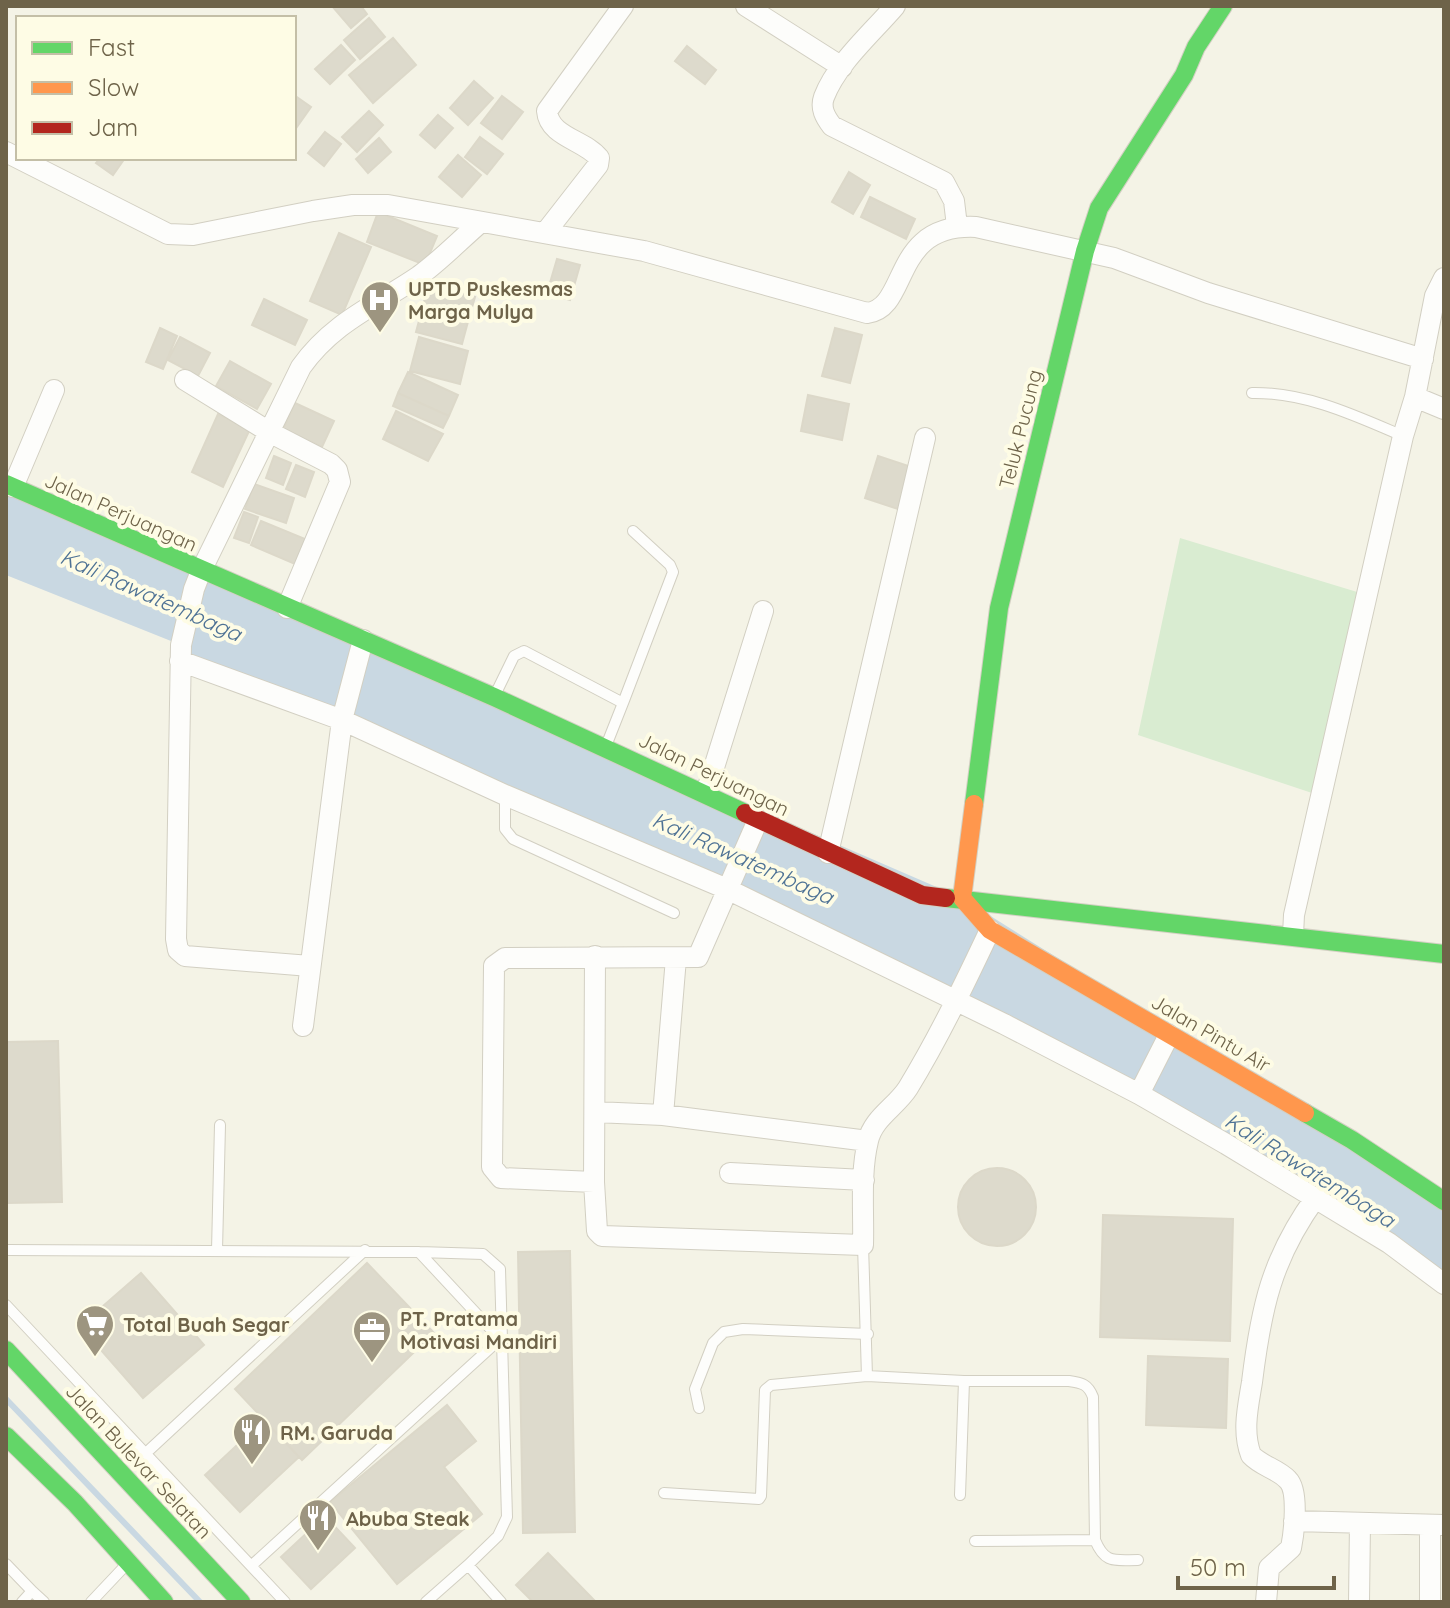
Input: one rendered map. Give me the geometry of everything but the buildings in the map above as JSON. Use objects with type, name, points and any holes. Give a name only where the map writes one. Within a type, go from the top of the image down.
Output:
[{"type":"main road","name":"Teluk Pucung","points":[[962,898],[999,608],[1085,251],[1099,208],[1184,75],[1196,47],[1223,6]]},
{"type":"main road","name":"Jalan Perjuangan","points":[[9,486],[198,580],[287,608],[361,650],[494,697],[706,793],[755,827],[828,853],[922,895],[1444,954]]},
{"type":"main road","name":"Jalan Pintu Air","points":[[962,898],[990,930],[1165,1042],[1352,1140],[1444,1201]]},
{"type":"main road","name":"Jalan Bulevar Selatan","points":[[6,1350],[241,1602]]},
{"type":"main road","points":[[6,1436],[75,1503],[164,1602]]},
{"type":"street","points":[[545,233],[598,165],[599,158],[554,127],[548,120],[547,111],[623,6]]},
{"type":"street","points":[[746,6],[842,67]]},
{"type":"street","points":[[895,6],[842,67],[823,98],[826,119],[832,126],[944,182],[954,201],[957,226]]},
{"type":"street","points":[[22,160],[168,234],[193,235],[353,205],[388,205],[644,251],[867,313],[881,309],[924,239],[957,226],[976,227],[1114,258],[1208,293],[1423,359]]},
{"type":"street","points":[[310,966],[185,956],[178,950],[180,653],[198,580],[301,367],[317,345],[363,309],[423,273],[481,222]]},
{"type":"street","points":[[1293,935],[1294,915],[1403,436],[1415,397],[1435,296],[1444,278]]},
{"type":"street","points":[[185,380],[271,433],[331,464],[340,475],[340,482],[287,608]]},
{"type":"street","points":[[9,486],[54,390]]},
{"type":"street","points":[[1415,397],[1444,409]]},
{"type":"street","points":[[828,853],[925,438]]},
{"type":"street","points":[[706,793],[763,611]]},
{"type":"street","points":[[303,1026],[344,712],[361,650]]},
{"type":"street","points":[[180,653],[344,712],[505,795],[729,885],[956,1001],[1141,1090],[1389,1243],[1444,1284]]},
{"type":"street","points":[[594,1182],[501,1178],[492,1167],[494,966],[505,958],[595,956],[692,959],[701,955],[755,827]]},
{"type":"street","points":[[595,956],[595,1225],[602,1236],[863,1245],[864,1180],[868,1141],[873,1127],[906,1091],[956,1001],[990,930]]},
{"type":"street","points":[[663,1115],[676,958]]},
{"type":"street","points":[[1141,1090],[1165,1042]]},
{"type":"street","points":[[595,1112],[663,1115],[868,1141]]},
{"type":"street","points":[[730,1173],[864,1180]]},
{"type":"street","points":[[1266,1602],[1267,1573],[1272,1563],[1291,1548],[1294,1521],[1291,1484],[1251,1455],[1245,1428],[1266,1294],[1288,1240],[1316,1197]]},
{"type":"street","points":[[1294,1521],[1437,1525],[1430,1602]]},
{"type":"street","points":[[1359,1602],[1360,1523]]},
{"type":"lane","points":[[1252,393],[1275,392],[1303,398],[1403,436]]},
{"type":"lane","points":[[605,747],[673,572],[670,565],[633,531]]},
{"type":"lane","points":[[494,697],[514,656],[524,651],[623,703]]},
{"type":"lane","points":[[505,795],[505,829],[513,839],[674,913]]},
{"type":"lane","points":[[217,1250],[220,1125]]},
{"type":"lane","points":[[863,1245],[867,1376]]},
{"type":"lane","points":[[6,1250],[365,1250],[483,1254],[500,1269],[507,1517],[498,1536],[426,1602]]},
{"type":"lane","points":[[146,1453],[365,1250]]},
{"type":"lane","points":[[419,1252],[500,1339]]},
{"type":"lane","points":[[6,1305],[285,1602]]},
{"type":"lane","points":[[699,1408],[695,1389],[713,1343],[724,1332],[743,1329],[868,1334]]},
{"type":"lane","points":[[251,1566],[500,1339]]},
{"type":"lane","points":[[664,1493],[759,1499],[765,1390],[771,1385],[867,1376],[964,1381],[1069,1381],[1085,1384],[1093,1397],[1095,1540],[1101,1554],[1109,1559],[1138,1560]]},
{"type":"lane","points":[[960,1495],[964,1381]]},
{"type":"lane","points":[[975,1541],[1095,1540]]},
{"type":"lane","points":[[91,1602],[128,1563]]},
{"type":"lane","points":[[468,1565],[501,1602]]},
{"type":"lane","points":[[8,1572],[44,1602]]},
{"type":"lane","points":[[22,1602],[32,1591]]},
{"type":"green space","points":[[1180,538],[1367,595],[1321,796],[1138,735]]},
{"type":"water","name":"Kali Rawatembaga","points":[[6,484],[962,898],[1444,1201],[1444,1287],[1316,1197],[727,889],[180,661],[181,645],[6,575]]},
{"type":"waterway","points":[[6,1399],[200,1602]]},
{"type":"traffic: fast","points":[[974,804],[999,608],[1085,251],[1099,208],[1184,75],[1196,47],[1223,6]]},
{"type":"traffic: fast","points":[[6,484],[494,697],[745,813]]},
{"type":"traffic: fast","points":[[946,898],[1444,954]]},
{"type":"traffic: fast","points":[[1305,1113],[1444,1201]]},
{"type":"traffic: fast","points":[[6,1350],[241,1602]]},
{"type":"traffic: fast","points":[[6,1436],[75,1503],[164,1602]]},
{"type":"traffic: slow","points":[[974,804],[962,898],[990,930],[1305,1113]]},
{"type":"traffic: jam","points":[[745,813],[922,895],[946,898]]},
{"type":"place","name":"UPTD Puskesmas Marga Mulya","points":[[380,334]]},
{"type":"place","name":"Total Buah Segar","points":[[95,1358]]},
{"type":"place","name":"PT. Pratama Motivasi Mandiri","points":[[372,1364]]},
{"type":"place","name":"RM. Garuda","points":[[252,1466]]},
{"type":"place","name":"Abuba Steak","points":[[318,1552]]}]
